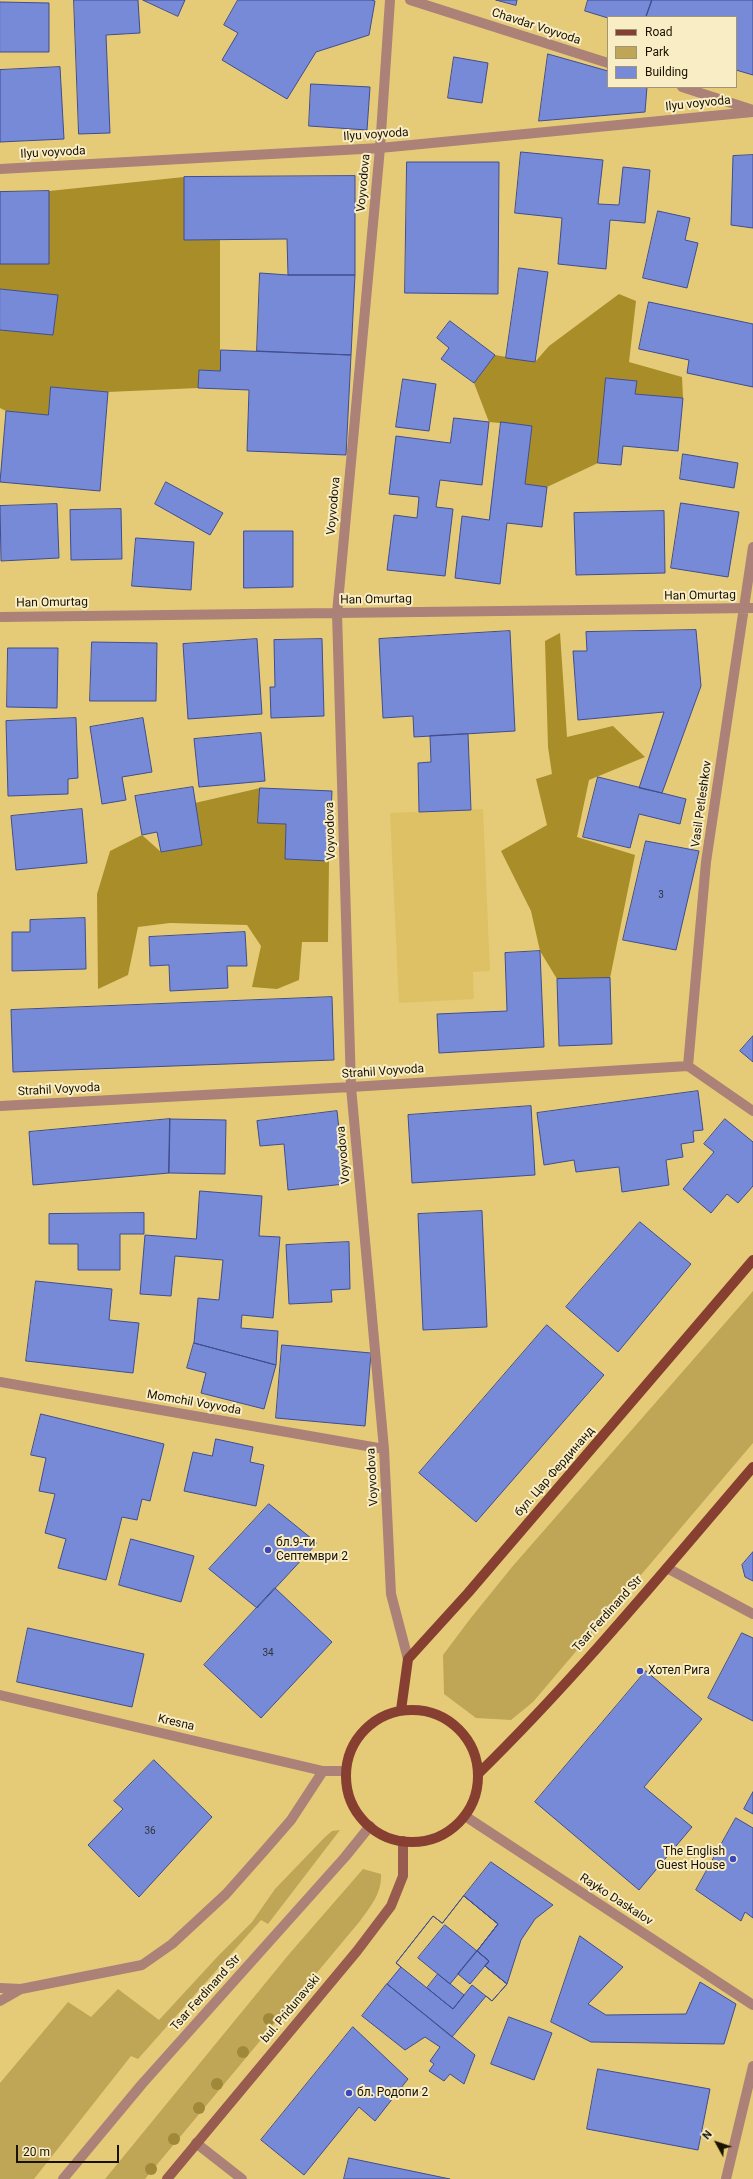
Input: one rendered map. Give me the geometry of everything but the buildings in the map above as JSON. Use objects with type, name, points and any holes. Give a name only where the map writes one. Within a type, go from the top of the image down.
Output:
[{"type":"main road","name":"бул. Цар Фердинанд","points":[[408,1659],[468,1593],[753,1260]]},
{"type":"main road","name":"Tsar Ferdinand Str","points":[[478,1774],[512,1740],[667,1568],[753,1467]]},
{"type":"main road","points":[[402,1710],[408,1659]]},
{"type":"main road","points":[[402,1710],[424,1710],[445,1718],[462,1732],[474,1751],[478,1774],[475,1796],[465,1816],[452,1828],[437,1837],[420,1841],[403,1841],[391,1838],[370,1826],[356,1810],[348,1792],[346,1771],[351,1750],[363,1731],[380,1718],[402,1710]]},
{"type":"main road","name":"bul. Pridunavski","points":[[167,2179],[196,2142],[357,1951],[391,1906],[403,1876],[403,1841]]},
{"type":"street","name":"Voyvodova","points":[[390,0],[380,148],[337,613],[351,1087],[384,1449],[391,1594],[408,1659]]},
{"type":"street","name":"Chavdar Voyvoda","points":[[410,0],[607,63]]},
{"type":"street","points":[[685,88],[753,111]]},
{"type":"street","name":"Ilyu voyvoda","points":[[0,168],[380,148],[753,111]]},
{"type":"street","name":"Vasil Petleshkov","points":[[688,1066],[706,862],[748,608],[753,547]]},
{"type":"street","name":"Han Omurtag","points":[[0,617],[748,608]]},
{"type":"street","points":[[688,1066],[753,1111]]},
{"type":"street","name":"Strahil Voyvoda","points":[[0,1106],[351,1087],[688,1066]]},
{"type":"street","name":"Momchil Voyvoda","points":[[0,1382],[384,1449]]},
{"type":"street","points":[[667,1568],[753,1614]]},
{"type":"street","name":"Kresna","points":[[0,1695],[322,1772],[346,1771]]},
{"type":"street","points":[[0,1988],[20,1989],[142,1965],[172,1944],[226,1894],[291,1820],[322,1772]]},
{"type":"street","name":"Rayko Daskalov","points":[[465,1816],[753,2005]]},
{"type":"street","name":"Tsar Ferdinand Str","points":[[63,2179],[142,2084],[345,1857],[370,1826]]},
{"type":"street","points":[[0,2001],[20,1989]]},
{"type":"street","points":[[726,2179],[753,2066]]},
{"type":"street","points":[[196,2142],[242,2179]]},
{"type":"shaded area","points":[[184,177],[184,240],[220,239],[220,371],[199,370],[198,388],[108,392],[51,387],[48,415],[6,411],[0,408],[0,330],[53,335],[57,295],[0,289],[0,264],[49,264],[49,191]]},
{"type":"shaded area","points":[[619,294],[636,301],[629,362],[682,377],[683,398],[635,394],[637,381],[606,378],[598,463],[547,487],[525,484],[532,426],[489,422],[474,383],[495,355],[535,362],[549,346]]},
{"type":"shaded area","points":[[560,633],[567,737],[613,726],[645,757],[589,780],[577,837],[635,855],[610,978],[557,979],[540,951],[531,911],[501,851],[547,825],[536,779],[552,774],[548,747],[545,641]]},
{"type":"shaded area","points":[[260,788],[258,823],[286,824],[285,859],[329,861],[328,942],[302,942],[299,980],[277,989],[252,987],[261,946],[247,925],[170,923],[138,927],[128,975],[98,989],[97,894],[110,851],[142,835],[161,852],[201,845],[195,803]]},
{"type":"shaded area","points":[[483,809],[490,971],[473,972],[474,999],[399,1003],[390,813]]},
{"type":"green space","points":[[753,1291],[753,1443],[533,1702],[511,1720],[476,1718],[444,1694],[443,1655],[512,1567]]},
{"type":"green space","points":[[340,1830],[268,1924],[261,1920],[138,2059],[131,2056],[34,2179],[0,2179],[0,2083],[68,2002],[91,2017],[118,1989],[159,2020],[218,1956],[252,1922],[275,1889],[325,1837],[332,1831]]},
{"type":"green space","points":[[363,1869],[381,1874],[381,1881],[375,1899],[360,1921],[145,2179],[105,2179],[290,1953]]},
{"type":"place","name":"бл.9-ти Септември 2","points":[[268,1550]]},
{"type":"place","name":"Хотел Рига","points":[[640,1671]]},
{"type":"place","name":"The English Guest House","points":[[733,1859]]},
{"type":"place","name":"бл. Родопи 2","points":[[349,2093]]}]
